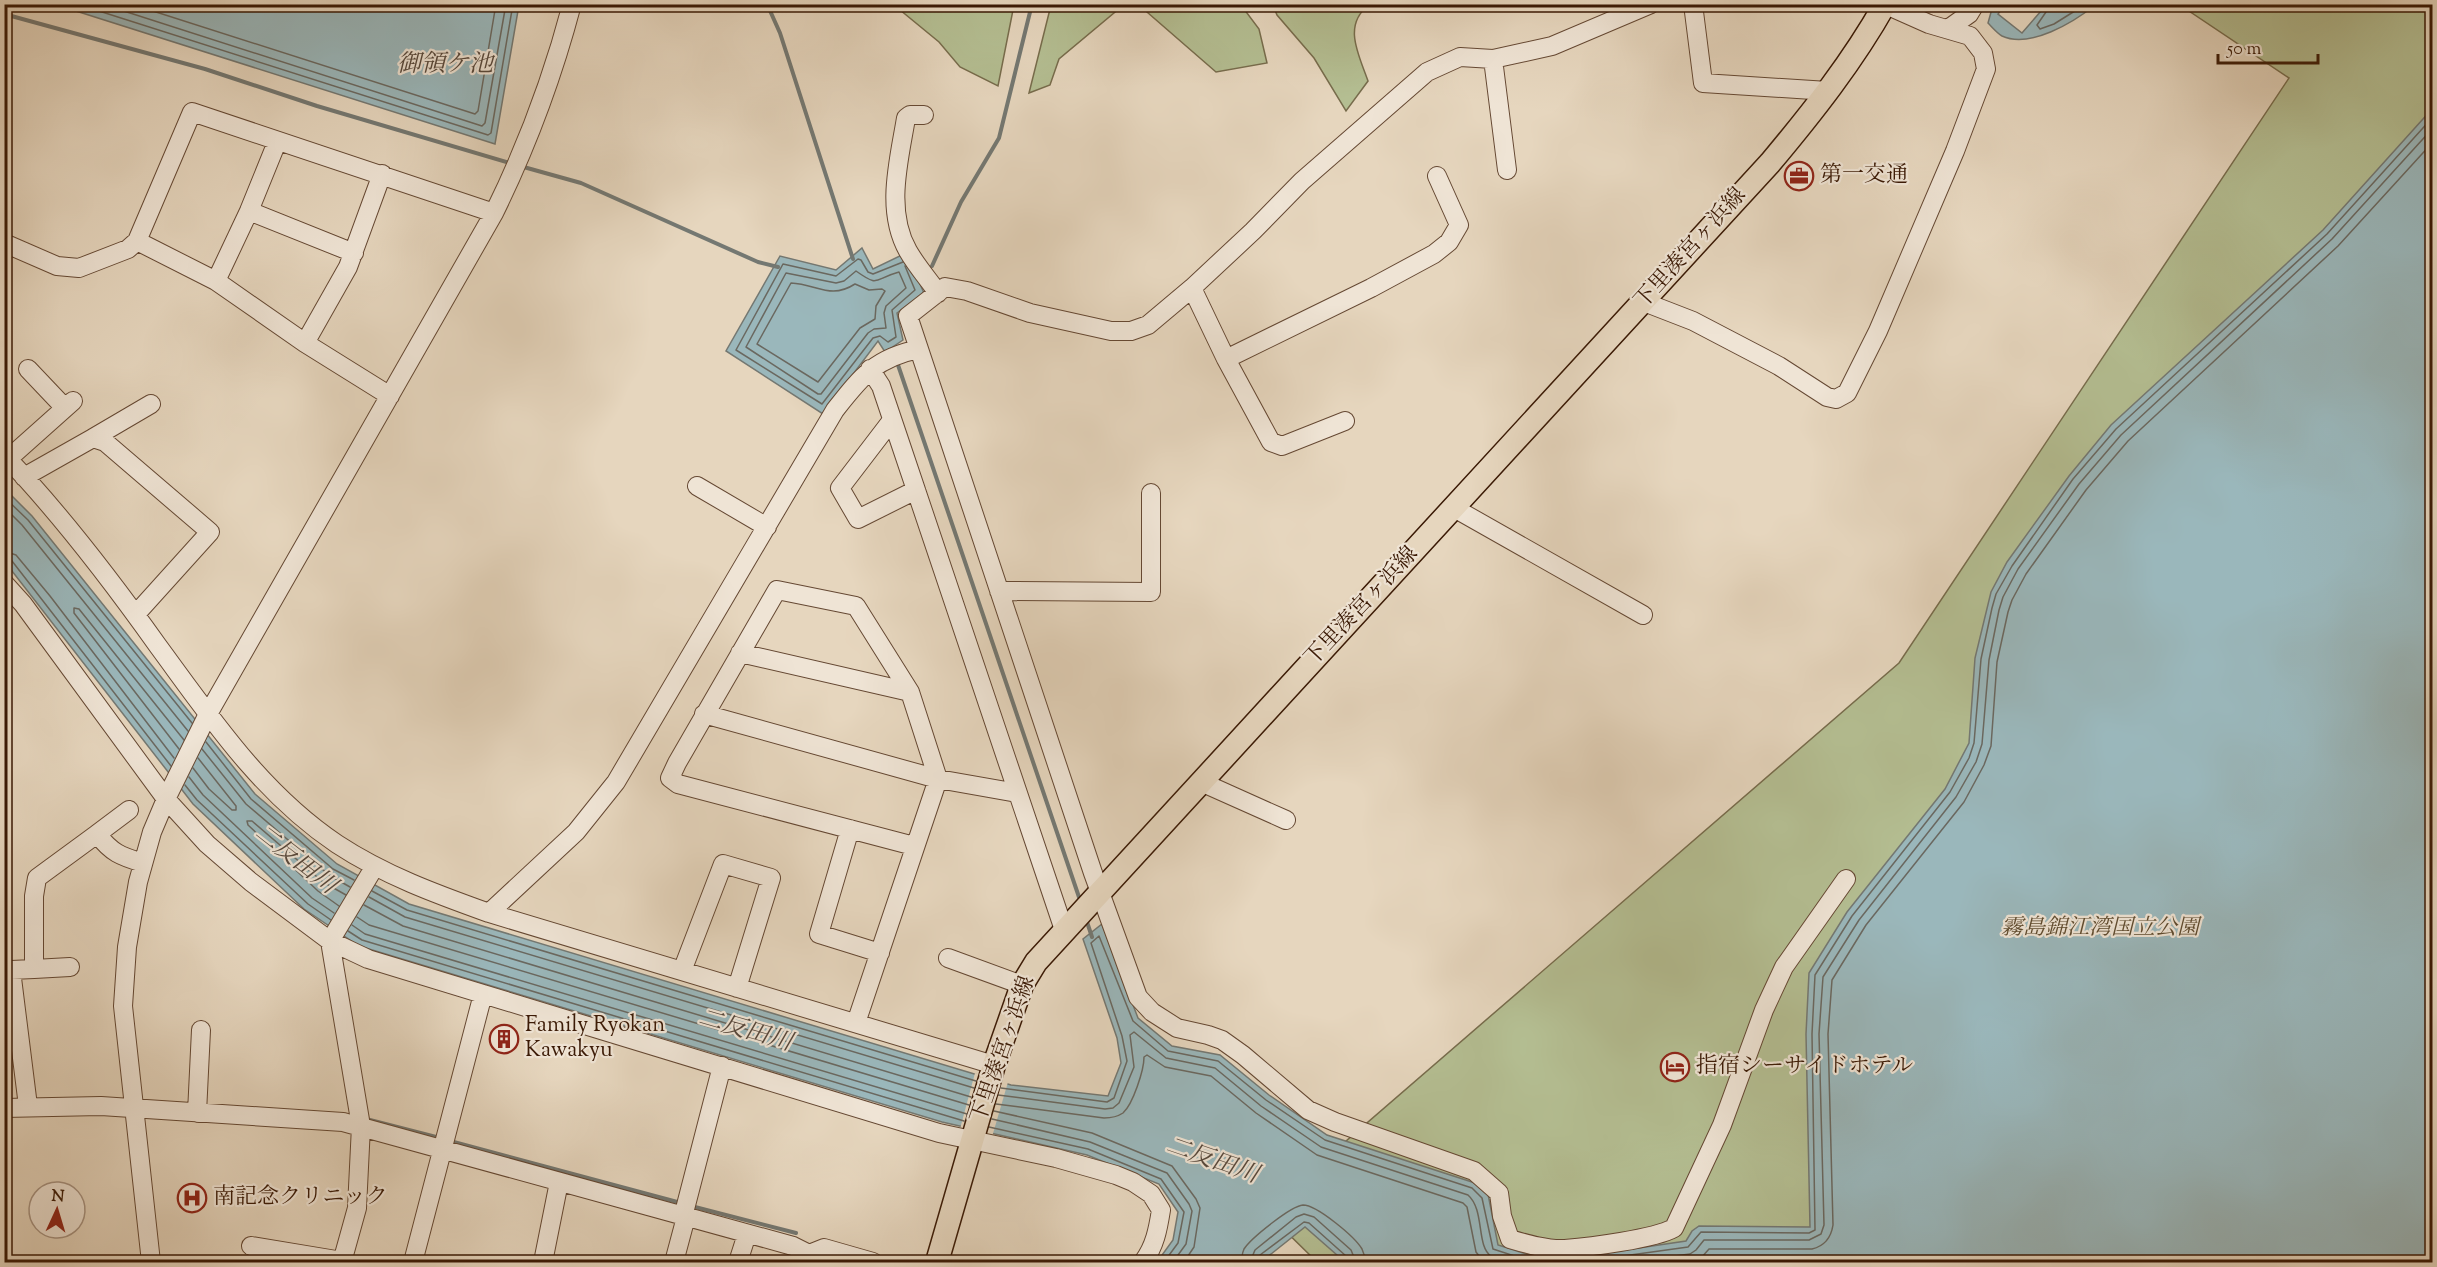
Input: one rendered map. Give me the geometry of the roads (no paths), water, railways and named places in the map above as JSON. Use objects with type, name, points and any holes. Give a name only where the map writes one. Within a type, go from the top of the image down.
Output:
[{"type":"main road","name":"下里湊宮ヶ浜線","points":[[937,1263],[994,1065],[1022,985],[1036,962],[1770,163],[1828,91],[1863,42],[1885,5]]},
{"type":"street","points":[[151,1263],[123,1006],[127,947],[143,863],[166,799],[208,714],[494,213],[524,149],[572,4]]},
{"type":"street","points":[[1651,4],[1613,12],[1552,46],[1493,59],[1460,57],[1426,72],[1302,181],[1253,231],[1148,325],[1131,331],[1111,331],[1030,313],[967,291],[945,287],[908,316],[916,350],[1100,893],[1138,997],[1152,1012],[1177,1028],[1222,1040],[1308,1110],[1354,1129],[1474,1171],[1499,1193],[1502,1216],[1510,1239],[1543,1247],[1564,1249],[1659,1235],[1674,1228],[1718,1136],[1764,1010],[1784,967],[1846,879]]},
{"type":"street","points":[[1693,4],[1703,83],[1828,91]]},
{"type":"street","points":[[1948,29],[1969,14],[1974,4]]},
{"type":"street","points":[[1644,302],[1694,321],[1779,366],[1827,397],[1836,399],[1847,393],[1878,331],[1951,162],[1986,69],[1983,53],[1970,36],[1929,24],[1885,5]]},
{"type":"street","points":[[1493,59],[1507,170]]},
{"type":"street","points":[[4,243],[57,266],[79,268],[128,249],[137,241],[192,112],[494,213]]},
{"type":"street","points":[[924,115],[910,115],[906,118],[896,180],[896,211],[908,251],[938,293]]},
{"type":"street","points":[[216,281],[249,212],[277,142]]},
{"type":"street","points":[[305,343],[354,254],[382,174]]},
{"type":"street","points":[[1226,358],[1371,288],[1434,254],[1449,242],[1459,225],[1437,176]]},
{"type":"street","points":[[249,212],[354,254]]},
{"type":"street","points":[[137,241],[216,281],[305,343],[390,396]]},
{"type":"street","points":[[1192,288],[1271,442],[1282,446],[1345,421]]},
{"type":"street","points":[[489,913],[576,832],[616,782],[835,410],[876,365],[916,350]]},
{"type":"street","points":[[876,365],[892,420],[1064,930]]},
{"type":"street","points":[[28,369],[69,404],[7,457],[108,576],[245,762],[276,795],[336,843],[414,886],[489,913],[994,1065]]},
{"type":"street","points":[[24,477],[151,404]]},
{"type":"street","points":[[892,420],[840,488],[858,519],[916,490]]},
{"type":"street","points":[[93,438],[105,442],[210,532],[136,614]]},
{"type":"street","points":[[697,486],[767,527]]},
{"type":"street","points":[[999,591],[1151,592],[1151,493]]},
{"type":"street","points":[[1454,508],[1643,615]]},
{"type":"street","points":[[4,583],[64,658],[166,799],[207,844],[251,882],[330,941],[368,959],[939,1133],[974,1137],[1116,1175],[1133,1182],[1151,1194],[1161,1210],[1158,1234],[1151,1253],[1143,1263]]},
{"type":"street","points":[[856,1023],[938,779],[910,692],[856,606],[777,590],[704,714],[670,778],[678,784],[914,846]]},
{"type":"street","points":[[740,653],[910,692]]},
{"type":"street","points":[[704,714],[938,779],[1017,793]]},
{"type":"street","points":[[1201,782],[1286,820]]},
{"type":"street","points":[[34,969],[34,896],[38,878],[129,810]]},
{"type":"street","points":[[850,829],[819,934],[880,953]]},
{"type":"street","points":[[97,834],[109,849],[118,855],[143,863]]},
{"type":"street","points":[[682,971],[723,864],[771,878],[737,988]]},
{"type":"street","points":[[251,1246],[342,1262],[357,1208],[360,1119],[330,941],[375,866]]},
{"type":"street","points":[[948,958],[1022,985]]},
{"type":"street","points":[[28,1106],[11,970],[70,967]]},
{"type":"street","points":[[413,1263],[483,994]]},
{"type":"street","points":[[198,1113],[201,1030]]},
{"type":"street","points":[[674,1263],[722,1066]]},
{"type":"street","points":[[4,1108],[101,1106],[343,1122],[360,1119],[443,1143],[559,1182],[686,1209],[747,1234],[793,1246],[807,1258],[824,1248],[873,1263]]},
{"type":"street","points":[[543,1263],[559,1182]]},
{"type":"street","points":[[738,1263],[747,1234]]},
{"type":"water","name":"御領ケ池","points":[[519,4],[495,144],[57,5]]},
{"type":"water","points":[[1993,5],[2005,5],[1998,14],[2022,33],[2041,11],[2033,5],[2095,5],[2076,19],[2051,32],[2025,39],[2013,39],[2002,36],[1988,23]]},
{"type":"water","name":"霧島錦江湾国立公園","points":[[2432,109],[2432,1262],[1345,1262],[1305,1227],[1261,1262],[1157,1262],[1173,1240],[1178,1212],[1159,1184],[1087,1155],[942,1122],[359,946],[304,909],[193,804],[5,562],[4,488],[32,516],[255,794],[337,864],[409,904],[1011,1085],[1108,1096],[1121,1063],[1117,1038],[1083,939],[1102,924],[1138,1018],[1172,1046],[1220,1055],[1269,1095],[1327,1135],[1475,1183],[1488,1194],[1498,1245],[1542,1259],[1563,1259],[1686,1241],[1692,1231],[1699,1226],[1810,1227],[1806,1034],[1809,973],[1847,912],[1945,789],[1969,743],[1975,658],[1991,592],[2007,562],[2069,476],[2111,425],[2323,230]]},
{"type":"water","points":[[862,248],[873,269],[906,253],[924,293],[897,313],[903,340],[885,352],[878,341],[823,414],[726,351],[780,256],[836,270]]},
{"type":"waterway","points":[[767,4],[780,33],[853,259]]},
{"type":"waterway","points":[[932,266],[961,202],[999,138],[1032,4]]},
{"type":"waterway","points":[[4,14],[205,69],[317,106],[510,163]]},
{"type":"waterway","points":[[520,166],[581,183],[758,262],[778,267]]},
{"type":"waterway","points":[[897,362],[1081,903]]},
{"type":"waterway","points":[[1086,919],[1092,937]]},
{"type":"waterway","points":[[366,1119],[440,1138]]},
{"type":"waterway","points":[[450,1141],[681,1203]]},
{"type":"waterway","points":[[691,1206],[796,1233]]},
{"type":"waterway","points":[[821,1261],[829,1262]]},
{"type":"place","name":"第一交通","points":[[1799,176]]},
{"type":"place","name":"Family Ryokan Kawakyu","points":[[504,1039]]},
{"type":"place","name":"指宿シーサイドホテル","points":[[1675,1067]]},
{"type":"place","name":"南記念クリニック","points":[[192,1198]]},
{"type":"water label","name":"二反田川","points":[[295,860]]},
{"type":"water label","name":"二反田川","points":[[745,1031]]},
{"type":"water label","name":"二反田川","points":[[1212,1161]]}]
